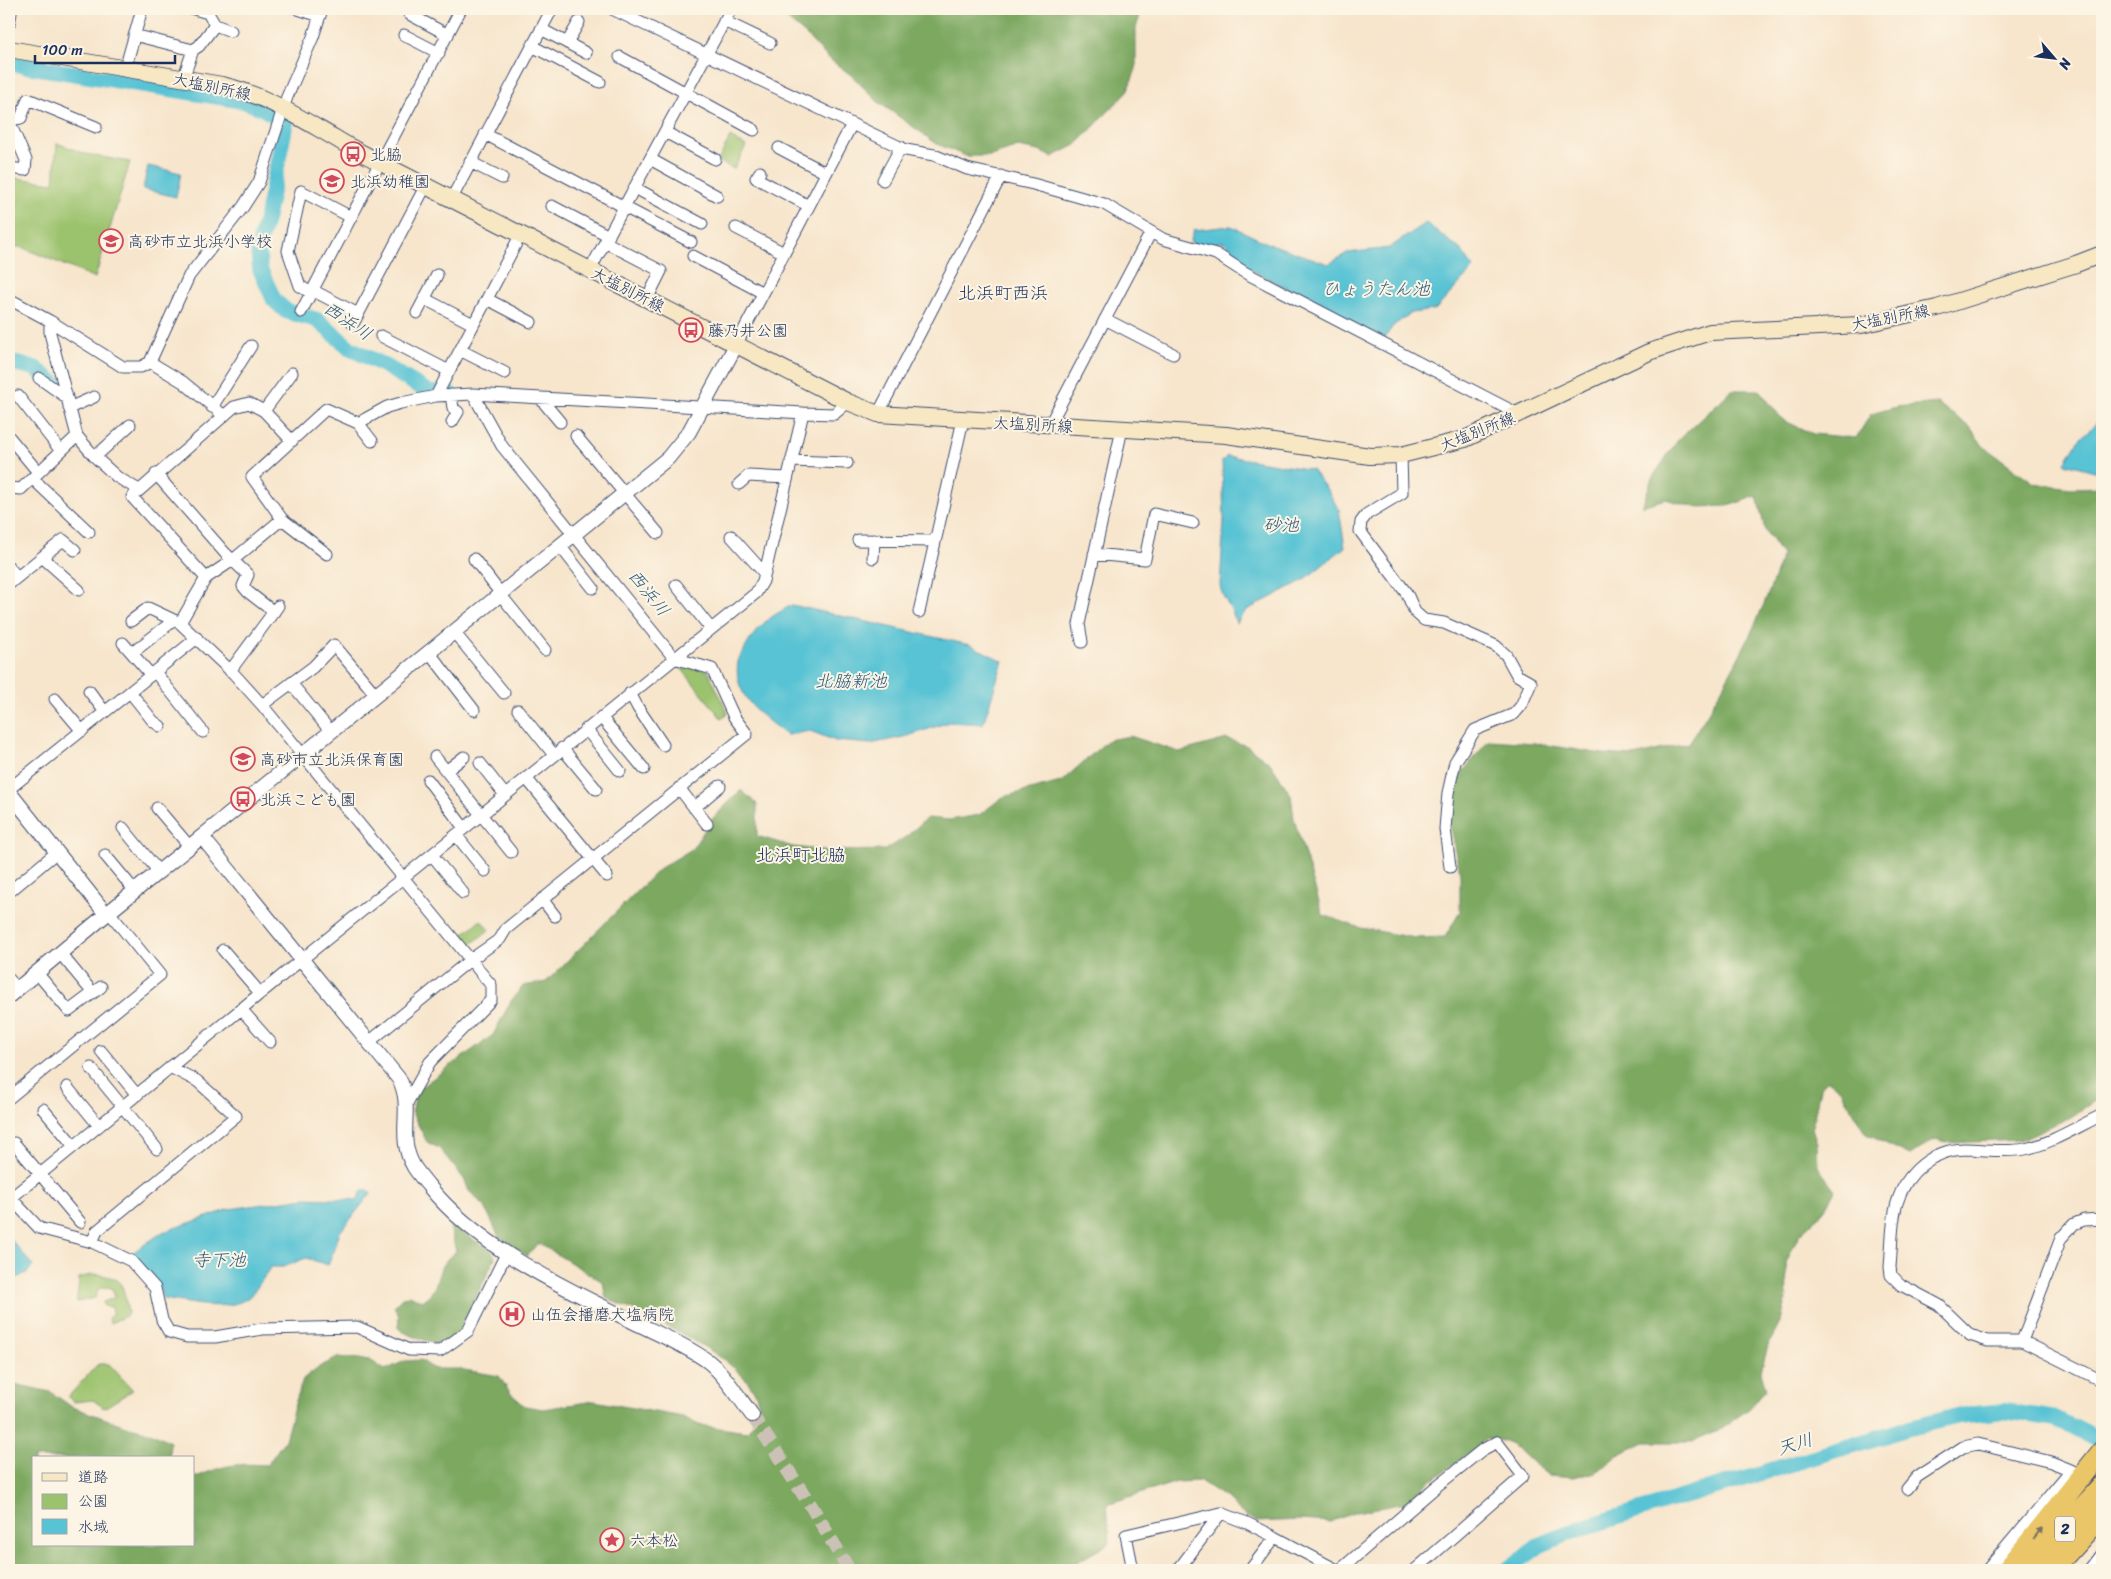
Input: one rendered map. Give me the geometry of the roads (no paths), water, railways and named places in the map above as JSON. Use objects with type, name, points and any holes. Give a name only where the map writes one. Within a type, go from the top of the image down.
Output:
[{"type":"highway","points":[[2007,1570],[2097,1459]]},
{"type":"highway","name":"2","points":[[2026,1570],[2102,1486]]},
{"type":"highway","name":"2","points":[[2052,1570],[2102,1515]]},
{"type":"highway","points":[[2065,1570],[2102,1534]]},
{"type":"main road","name":"大塩別所線","points":[[9,51],[240,89],[736,345],[848,402],[878,414],[1226,435],[1370,456],[1401,454],[1465,439],[1649,352],[1710,332],[1861,325],[1937,308],[2102,254]]},
{"type":"street","points":[[125,70],[142,9]]},
{"type":"street","points":[[194,9],[208,13],[215,25],[231,32]]},
{"type":"street","points":[[9,299],[50,321],[123,367],[141,367],[150,362],[189,276],[243,207],[259,182],[283,110],[314,37],[321,12],[298,9]]},
{"type":"street","points":[[301,312],[461,9]]},
{"type":"street","points":[[452,198],[552,9]]},
{"type":"street","points":[[612,9],[900,147],[934,156],[967,169],[1001,176],[1104,204],[1151,232],[1178,245],[1216,254],[1244,272],[1518,414]]},
{"type":"street","points":[[590,270],[728,12],[770,43]]},
{"type":"street","points":[[409,14],[448,35]]},
{"type":"street","points":[[567,44],[579,22]]},
{"type":"street","points":[[183,79],[193,50],[199,46],[215,25]]},
{"type":"street","points":[[541,29],[586,53]]},
{"type":"street","points":[[404,34],[438,53]]},
{"type":"street","points":[[134,35],[193,50]]},
{"type":"street","points":[[532,46],[600,82]]},
{"type":"street","points":[[620,57],[754,130]]},
{"type":"street","points":[[9,168],[25,170],[26,160],[9,121],[21,118],[28,99],[73,113],[96,127]]},
{"type":"street","points":[[12,988],[37,973],[674,451],[689,432],[704,406],[852,124]]},
{"type":"street","points":[[665,132],[715,159]]},
{"type":"street","points":[[485,134],[691,242]]},
{"type":"street","points":[[883,180],[900,147]]},
{"type":"street","points":[[779,148],[826,173]]},
{"type":"street","points":[[650,159],[717,196]]},
{"type":"street","points":[[470,162],[502,178]]},
{"type":"street","points":[[760,172],[756,178],[808,206]]},
{"type":"street","points":[[878,414],[1001,176]]},
{"type":"street","points":[[351,217],[301,188],[288,252],[300,286],[356,319],[426,185]]},
{"type":"street","points":[[635,188],[702,224]]},
{"type":"street","points":[[552,206],[564,218],[607,239],[661,271],[647,299]]},
{"type":"street","points":[[736,228],[784,253]]},
{"type":"street","points":[[1050,424],[1151,232]]},
{"type":"street","points":[[436,396],[521,234]]},
{"type":"street","points":[[693,256],[763,294]]},
{"type":"street","points":[[417,313],[437,275]]},
{"type":"street","points":[[425,299],[473,324]]},
{"type":"street","points":[[487,299],[531,322]]},
{"type":"street","points":[[1105,319],[1173,354]]},
{"type":"street","points":[[50,321],[50,333],[78,436],[95,457],[117,477],[139,490]]},
{"type":"street","points":[[381,336],[448,372]]},
{"type":"street","points":[[212,406],[251,346]]},
{"type":"street","points":[[460,350],[505,373]]},
{"type":"street","points":[[150,362],[183,382],[223,415]]},
{"type":"street","points":[[264,411],[292,373]]},
{"type":"street","points":[[39,378],[66,396]]},
{"type":"street","points":[[358,423],[388,407],[436,396],[473,394],[834,414],[848,402]]},
{"type":"street","points":[[369,1042],[470,960],[500,939],[506,929],[542,899],[747,734],[734,718],[712,669],[674,658],[502,446],[473,394]]},
{"type":"street","points":[[451,395],[453,408],[458,412],[452,422]]},
{"type":"street","points":[[18,396],[61,451]]},
{"type":"street","points":[[69,408],[94,398]]},
{"type":"street","points":[[540,398],[560,422]]},
{"type":"street","points":[[206,578],[132,497],[234,407],[249,403],[264,411],[292,441]]},
{"type":"street","points":[[327,554],[282,519],[252,477],[326,409],[358,423],[372,441]]},
{"type":"street","points":[[506,1252],[468,1331],[440,1350],[409,1350],[357,1327],[262,1328],[215,1337],[187,1338],[169,1332],[162,1320],[155,1288],[131,1261],[92,1242],[39,1228],[10,1197],[630,693],[756,593],[765,574],[803,413]]},
{"type":"street","points":[[919,612],[963,420]]},
{"type":"street","points":[[95,457],[130,425]]},
{"type":"street","points":[[1082,642],[1079,624],[1122,429]]},
{"type":"street","points":[[10,487],[21,489],[78,436]]},
{"type":"street","points":[[576,436],[658,532]]},
{"type":"street","points":[[9,437],[35,475],[88,532]]},
{"type":"street","points":[[1401,454],[1402,493],[1367,514],[1361,522],[1360,531],[1407,594],[1415,612],[1424,620],[1444,622],[1474,638],[1496,646],[1506,655],[1517,676],[1531,683],[1521,706],[1514,714],[1475,730],[1454,762],[1448,793],[1446,820],[1450,867]]},
{"type":"street","points":[[791,461],[847,463]]},
{"type":"street","points":[[156,474],[248,576],[244,588],[276,609],[230,671]]},
{"type":"street","points":[[739,484],[748,476],[787,478]]},
{"type":"street","points":[[1094,554],[1145,559],[1154,514],[1192,523]]},
{"type":"street","points":[[132,653],[176,622],[206,578],[233,560],[282,519]]},
{"type":"street","points":[[732,536],[765,574]]},
{"type":"street","points":[[858,540],[876,537],[935,541]]},
{"type":"street","points":[[873,558],[876,537]]},
{"type":"street","points":[[9,567],[13,581],[63,540],[75,550]]},
{"type":"street","points":[[560,546],[593,588]]},
{"type":"street","points":[[42,557],[79,590]]},
{"type":"street","points":[[474,559],[546,650]]},
{"type":"street","points":[[676,585],[710,629]]},
{"type":"street","points":[[131,621],[148,608],[176,622],[197,638],[230,671],[262,706],[491,985],[491,1000],[430,1062],[407,1102]]},
{"type":"street","points":[[454,632],[504,693]]},
{"type":"street","points":[[9,1098],[160,975],[57,852],[9,790],[197,638]]},
{"type":"street","points":[[123,643],[153,674],[203,732]]},
{"type":"street","points":[[262,706],[313,668],[334,644],[376,695]]},
{"type":"street","points":[[429,652],[474,710]]},
{"type":"street","points":[[291,683],[331,732]]},
{"type":"street","points":[[89,691],[106,712]]},
{"type":"street","points":[[130,692],[153,721],[160,726]]},
{"type":"street","points":[[630,693],[663,745]]},
{"type":"street","points":[[55,698],[82,731]]},
{"type":"street","points":[[518,710],[596,789]]},
{"type":"street","points":[[601,717],[644,770]]},
{"type":"street","points":[[586,729],[620,771]]},
{"type":"street","points":[[446,771],[464,757]]},
{"type":"street","points":[[435,758],[511,852]]},
{"type":"street","points":[[480,763],[505,795]]},
{"type":"street","points":[[526,778],[607,876]]},
{"type":"street","points":[[428,780],[485,870]]},
{"type":"street","points":[[694,808],[720,786]]},
{"type":"street","points":[[679,788],[707,824]]},
{"type":"street","points":[[157,808],[190,847]]},
{"type":"street","points":[[123,828],[159,872]]},
{"type":"street","points":[[202,837],[399,1079],[405,1089],[407,1102],[406,1146],[414,1167],[438,1197],[479,1235],[506,1252],[598,1305],[694,1352],[711,1364],[752,1416]]},
{"type":"street","points":[[9,892],[57,852]]},
{"type":"street","points":[[432,855],[463,893]]},
{"type":"street","points":[[111,858],[135,891]]},
{"type":"street","points":[[542,899],[555,916]]},
{"type":"street","points":[[223,950],[260,994]]},
{"type":"street","points":[[37,973],[69,1011],[97,990],[60,953]]},
{"type":"street","points":[[241,1009],[270,1042]]},
{"type":"street","points":[[101,1051],[137,1095]]},
{"type":"street","points":[[91,1068],[157,1149]]},
{"type":"street","points":[[92,1242],[97,1231],[236,1116],[196,1081],[170,1068]]},
{"type":"street","points":[[67,1087],[99,1126]]},
{"type":"street","points":[[43,1109],[74,1146]]},
{"type":"street","points":[[2102,1115],[2027,1149],[2013,1151],[1951,1150],[1937,1155],[1923,1164],[1911,1176],[1902,1190],[1897,1204],[1890,1267],[1891,1275],[1895,1280],[1911,1292],[1939,1305],[1970,1335],[1978,1339],[2022,1341],[2102,1381]]},
{"type":"street","points":[[14,1142],[40,1174],[70,1202],[80,1222]]},
{"type":"street","points":[[2022,1341],[2061,1238],[2074,1224],[2102,1219]]},
{"type":"street","points":[[1133,1570],[1126,1535],[1221,1513],[1247,1523],[1338,1570],[1437,1486],[1482,1450],[1497,1442],[1523,1476],[1415,1570]]},
{"type":"street","points":[[1907,1489],[1917,1476],[1963,1447],[1978,1444],[2051,1462],[2071,1470],[1987,1570]]},
{"type":"street","points":[[1178,1570],[1221,1513]]},
{"type":"street","points":[[1250,1570],[1275,1537]]},
{"type":"street","points":[[2089,1570],[2102,1553]]},
{"type":"water","points":[[148,166],[181,173],[176,197],[143,189]]},
{"type":"water","name":"ひょうたん池","points":[[1426,223],[1461,250],[1474,268],[1435,310],[1411,313],[1393,326],[1384,339],[1242,265],[1244,260],[1224,242],[1218,241],[1216,250],[1190,242],[1194,230],[1231,226],[1267,243],[1329,264],[1347,253],[1389,248]]},
{"type":"water","points":[[2102,418],[2102,473],[2065,463],[2078,441]]},
{"type":"water","name":"砂池","points":[[1227,456],[1312,470],[1328,491],[1339,510],[1345,547],[1304,580],[1247,610],[1236,623],[1220,585],[1224,520],[1222,461]]},
{"type":"water","name":"北脇新池","points":[[792,605],[970,645],[1003,661],[983,724],[949,722],[908,736],[870,744],[836,741],[810,731],[787,735],[752,705],[745,696],[737,674],[739,658],[756,631],[772,617]]},
{"type":"water","name":"寺下池","points":[[365,1189],[371,1193],[340,1232],[328,1265],[306,1258],[283,1267],[271,1267],[256,1289],[242,1301],[220,1306],[163,1299],[158,1285],[150,1274],[129,1255],[163,1232],[230,1209],[305,1198],[358,1200],[361,1192]]},
{"type":"water","points":[[9,1237],[33,1266],[28,1272],[9,1282]]},
{"type":"waterway","name":"西浜川","points":[[9,63],[244,101],[262,108],[286,122],[267,216],[258,247],[260,269],[274,300],[286,311],[317,320],[350,348],[387,367],[430,393],[449,393]]},
{"type":"waterway","points":[[9,362],[35,368],[58,386]]},
{"type":"waterway","name":"天川","points":[[1507,1570],[1540,1545],[1582,1528],[1902,1430],[1958,1416],[2004,1411],[2057,1419],[2102,1442]]},
{"type":"tunnel","points":[[752,1415],[813,1509],[849,1570]]},
{"type":"place","name":"北脇","points":[[353,154]]},
{"type":"place","name":"北浜幼稚園","points":[[332,181]]},
{"type":"place","name":"高砂市立北浜小学校","points":[[111,241]]},
{"type":"place","name":"藤乃井公園","points":[[691,330]]},
{"type":"place","name":"高砂市立北浜保育園","points":[[243,759]]},
{"type":"place","name":"北浜こども園","points":[[243,799]]},
{"type":"place","name":"山伍会播磨大塩病院","points":[[512,1314]]},
{"type":"place","name":"六本松","points":[[612,1540]]},
{"type":"district","name":"北浜町西浜","points":[[1003,293]]},
{"type":"district","name":"北浜町北脇","points":[[801,855]]}]
